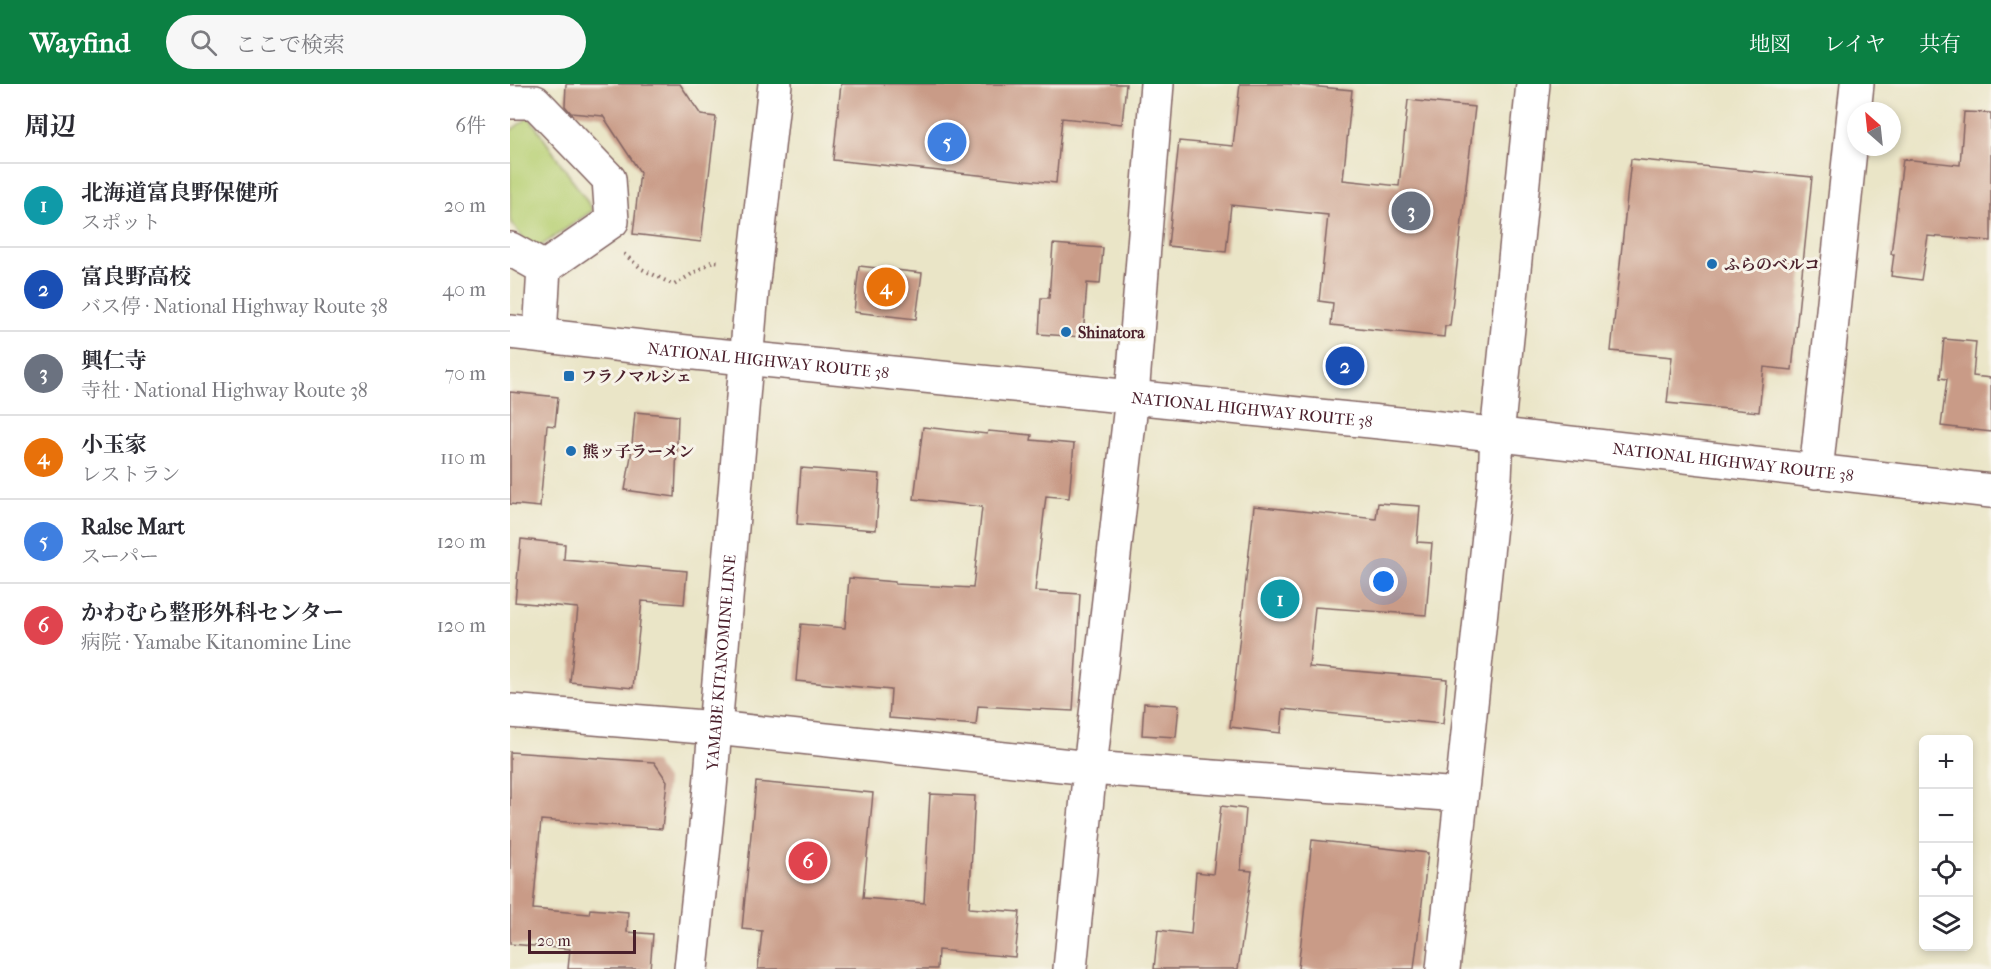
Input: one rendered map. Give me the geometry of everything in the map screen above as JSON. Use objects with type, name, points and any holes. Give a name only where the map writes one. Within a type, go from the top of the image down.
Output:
[{"type":"main road","name":"YAMABE KITANOMINE LINE","points":[[691,969],[715,728],[746,357],[775,84]]},
{"type":"main road","points":[[1070,969],[1132,396],[1156,84]]},
{"type":"main road","points":[[1443,969],[1533,84]]},
{"type":"main road","points":[[1816,472],[1857,84]]},
{"type":"main road","points":[[510,102],[535,102],[609,179],[612,221],[543,268],[525,334]]},
{"type":"main road","points":[[510,249],[543,268]]},
{"type":"main road","name":"NATIONAL HIGHWAY ROUTE 38","points":[[525,334],[1497,435],[1991,491]]},
{"type":"main road","points":[[510,711],[715,728],[1090,768],[1460,795]]},
{"type":"path","points":[[612,221],[617,248],[642,269],[674,285],[713,261],[755,263]]},
{"type":"green space","points":[[529,117],[593,210],[532,252],[510,220],[510,131]]},
{"type":"building","points":[[566,84],[680,84],[701,115],[716,117],[701,242],[633,234],[640,172],[603,116],[571,113],[565,106]]},
{"type":"building","points":[[841,84],[1126,84],[1122,124],[1062,118],[1056,183],[833,160]]},
{"type":"building","points":[[1240,84],[1286,84],[1352,90],[1343,180],[1399,186],[1408,100],[1475,107],[1450,326],[1445,326],[1444,337],[1331,325],[1333,303],[1319,301],[1328,215],[1231,205],[1226,252],[1168,246],[1179,141],[1233,146]]},
{"type":"building","points":[[1964,112],[1991,113],[1991,241],[1928,236],[1921,280],[1891,276],[1894,254],[1891,254],[1903,159],[1960,165]]},
{"type":"building","name":"ふらのベルコ","points":[[1631,159],[1812,177],[1792,370],[1764,367],[1759,412],[1667,403],[1672,357],[1611,351]]},
{"type":"building","points":[[1053,244],[1103,248],[1100,284],[1087,283],[1083,337],[1039,334],[1041,298],[1049,298]]},
{"type":"building","points":[[859,266],[922,273],[916,319],[854,312]]},
{"type":"building","points":[[1944,339],[1976,342],[1973,376],[1991,378],[1991,432],[1941,426],[1947,379],[1940,378]]},
{"type":"building","points":[[510,392],[558,397],[555,426],[547,425],[540,507],[510,504]]},
{"type":"building","points":[[635,412],[678,416],[675,497],[625,490]]},
{"type":"building","points":[[923,427],[987,434],[988,431],[1032,435],[1031,440],[1074,444],[1069,498],[1046,496],[1035,591],[1080,594],[1073,711],[978,706],[976,725],[889,718],[891,690],[796,681],[801,624],[845,628],[849,578],[895,582],[895,584],[973,588],[982,507],[914,499]]},
{"type":"building","points":[[801,468],[880,474],[876,530],[797,524]]},
{"type":"building","points":[[1378,503],[1420,506],[1417,542],[1432,543],[1426,615],[1315,607],[1309,667],[1447,679],[1443,724],[1283,709],[1281,733],[1230,727],[1254,506],[1376,519]]},
{"type":"building","points":[[521,539],[565,544],[564,560],[687,571],[684,604],[642,601],[633,688],[570,682],[578,608],[515,602]]},
{"type":"building","points":[[1144,703],[1179,705],[1176,737],[1142,735]]},
{"type":"building","points":[[510,752],[654,762],[667,781],[662,829],[541,820],[533,909],[589,914],[590,909],[628,912],[627,932],[653,934],[650,969],[568,969],[570,949],[510,944]]},
{"type":"building","points":[[756,782],[873,793],[863,898],[924,903],[930,794],[975,796],[969,908],[1020,912],[1015,957],[938,950],[937,969],[758,969],[762,931],[742,929]]},
{"type":"building","points":[[1221,806],[1246,809],[1241,870],[1252,871],[1238,969],[1154,969],[1158,930],[1191,934],[1196,872],[1213,874]]},
{"type":"building","points":[[1312,840],[1428,853],[1414,969],[1298,969]]},
{"type":"place","name":"Ralse Mart","points":[[947,142]]},
{"type":"place","name":"興仁寺","points":[[1411,211]]},
{"type":"place","name":"ふらのベルコ","points":[[1712,264]]},
{"type":"place","name":"小玉家","points":[[886,287]]},
{"type":"place","name":"Shinatora","points":[[1066,332]]},
{"type":"place","name":"富良野高校","points":[[1345,366]]},
{"type":"place","name":"フラノマルシェ","points":[[569,376]]},
{"type":"place","name":"熊ッ子ラーメン","points":[[571,451]]},
{"type":"place","name":"北海道富良野保健所","points":[[1280,599]]},
{"type":"place","name":"かわむら整形外科センター","points":[[808,861]]}]
